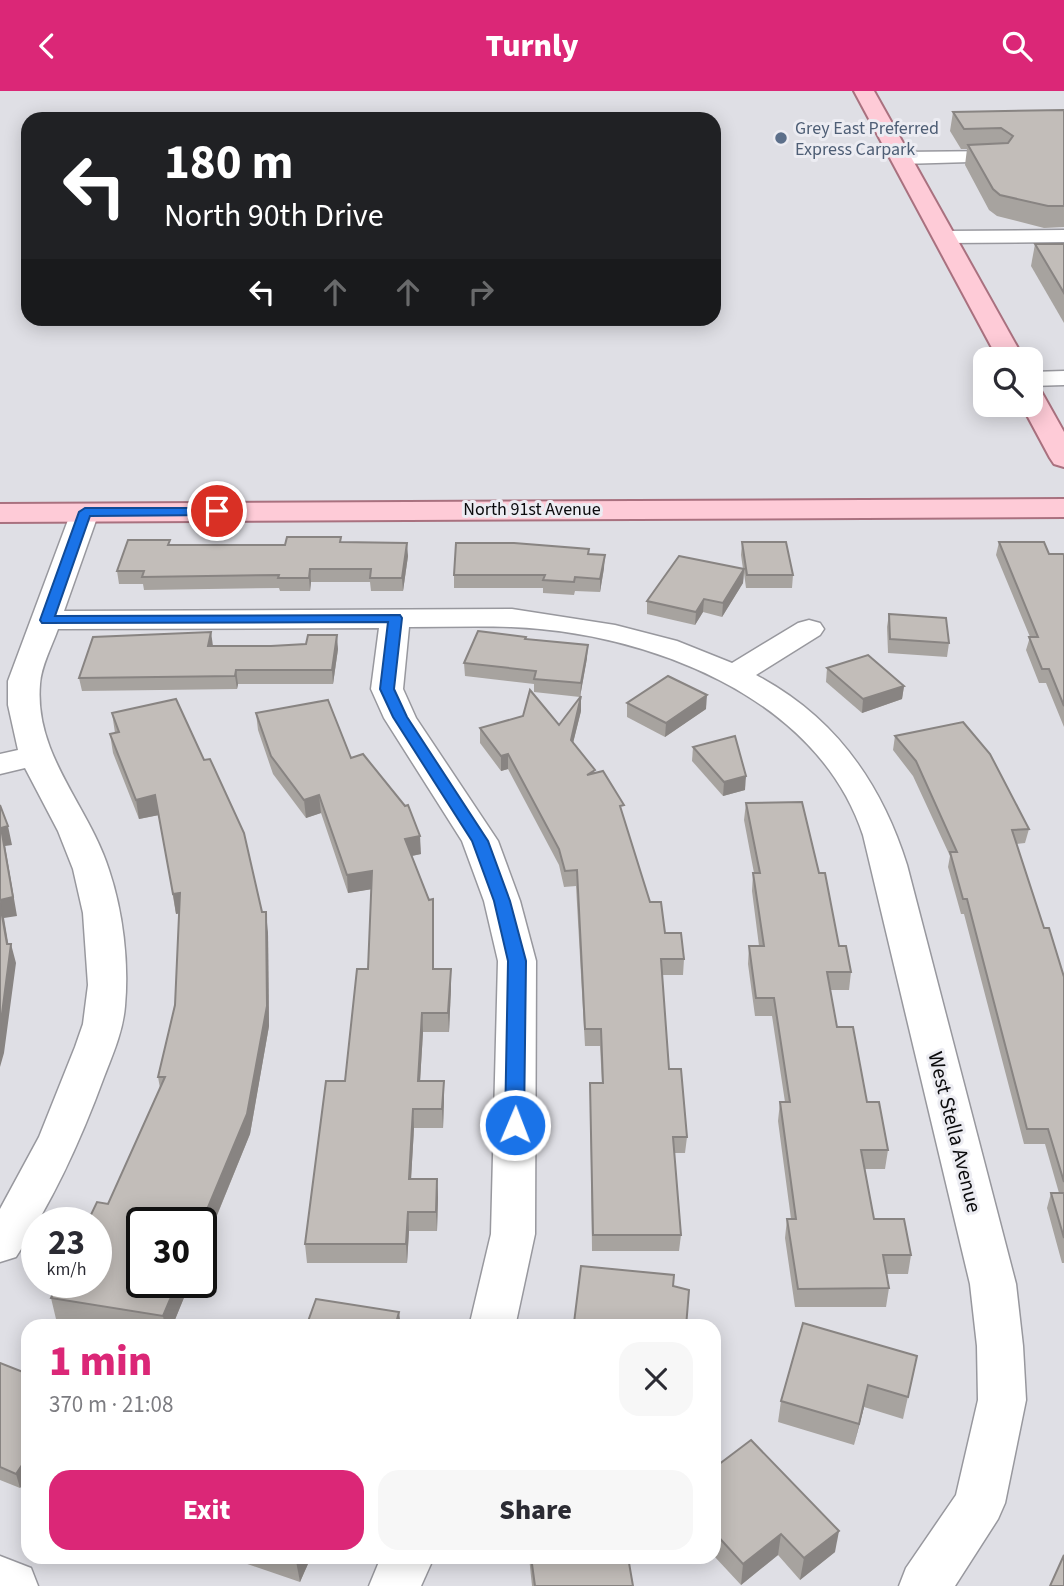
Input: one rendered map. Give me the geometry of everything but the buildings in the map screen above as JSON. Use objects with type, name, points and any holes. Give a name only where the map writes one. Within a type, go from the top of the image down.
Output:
[{"type":"main road","points":[[864,91],[1005,347]]},
{"type":"main road","points":[[1042,417],[1064,458]]},
{"type":"main road","name":"North 91st Avenue","points":[[0,513],[1064,508]]},
{"type":"street","points":[[901,158],[998,157]]},
{"type":"street","points":[[950,245],[1064,236]]},
{"type":"street","points":[[950,245],[1064,252]]},
{"type":"street","points":[[1043,379],[1064,378]]},
{"type":"street","points":[[0,1244],[16,1222],[71,1114],[103,1024],[107,957],[86,854],[17,760],[24,681],[85,512]]},
{"type":"street","points":[[395,618],[387,689],[400,717],[480,841],[502,901],[517,961],[513,1234],[494,1319]]},
{"type":"street","name":"West Stella Avenue","points":[[46,620],[512,618],[582,625],[665,646],[734,675],[776,701],[831,750],[869,805],[889,865],[993,1284],[1000,1346],[1002,1400],[980,1503],[925,1586]]},
{"type":"street","points":[[734,675],[809,629]]},
{"type":"street","points":[[395,1586],[405,1564]]},
{"type":"street","points":[[0,1581],[12,1586]]},
{"type":"place","name":"Grey East Preferred Express Carpark","points":[[781,138]]},
{"type":"route","points":[[217,511],[85,512],[46,620],[395,618],[387,689],[400,717],[480,841],[502,901],[517,961],[515,1125]]}]
